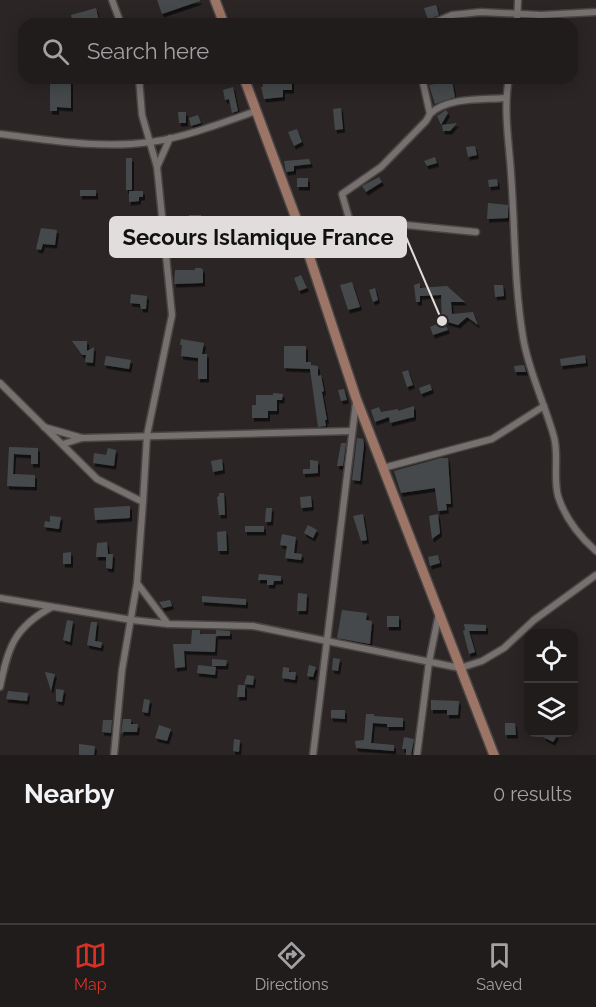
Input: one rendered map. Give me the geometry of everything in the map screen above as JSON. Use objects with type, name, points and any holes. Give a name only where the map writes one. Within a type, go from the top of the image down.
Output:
[{"type":"main road","points":[[215,0],[222,18]]},
{"type":"main road","points":[[246,84],[303,237],[356,398],[494,755]]},
{"type":"street","points":[[112,0],[119,18]]},
{"type":"street","points":[[517,18],[518,0]]},
{"type":"street","points":[[445,18],[452,15],[481,12],[517,14],[596,12]]},
{"type":"street","points":[[114,755],[122,670],[137,583],[147,435],[172,315],[157,168],[142,115],[139,84]]},
{"type":"street","points":[[423,84],[430,114]]},
{"type":"street","points":[[508,84],[505,98],[512,221],[523,338],[554,438],[558,495],[568,519],[582,539],[596,551]]},
{"type":"street","points":[[350,222],[342,194],[381,167],[435,109],[456,102],[505,98]]},
{"type":"street","points":[[0,134],[91,145],[149,142],[170,138],[256,111]]},
{"type":"street","points":[[157,168],[170,138]]},
{"type":"street","points":[[303,237],[334,225],[366,221],[476,232]]},
{"type":"street","points":[[0,383],[97,479],[143,502]]},
{"type":"street","points":[[313,755],[356,398]]},
{"type":"street","points":[[383,468],[492,439],[544,406]]},
{"type":"street","points":[[44,427],[82,438]]},
{"type":"street","points":[[63,444],[82,438],[147,435],[352,431]]},
{"type":"street","points":[[0,598],[168,624],[252,626],[460,668],[482,661],[504,648],[534,620],[596,575]]},
{"type":"street","points":[[137,583],[168,624]]},
{"type":"street","points":[[0,687],[8,652],[16,637],[33,617],[52,607]]},
{"type":"street","points":[[417,755],[429,662],[439,612]]},
{"type":"building","points":[[157,0],[200,0],[200,1],[162,14]]},
{"type":"building","points":[[436,5],[439,15],[427,18],[424,8]]},
{"type":"building","points":[[96,8],[98,18],[72,18],[71,15]]},
{"type":"building","points":[[50,84],[71,84],[71,108],[57,107],[57,111],[50,111]]},
{"type":"building","points":[[263,84],[292,84],[292,90],[283,90],[283,97],[264,99],[261,87]]},
{"type":"building","points":[[453,84],[455,97],[435,104],[429,85]]},
{"type":"building","points":[[233,87],[238,111],[232,113],[229,99],[225,100],[223,90]]},
{"type":"building","points":[[341,108],[343,129],[335,130],[333,109]]},
{"type":"building","points":[[446,110],[448,113],[441,125],[437,116]]},
{"type":"building","points":[[178,112],[186,112],[186,123],[179,123]]},
{"type":"building","points":[[198,115],[201,123],[191,126],[189,118]]},
{"type":"building","points":[[457,123],[450,131],[443,131],[442,125]]},
{"type":"building","points":[[297,129],[302,142],[294,146],[288,132]]},
{"type":"building","points":[[475,146],[477,155],[468,157],[466,147]]},
{"type":"building","points":[[435,157],[437,163],[427,166],[424,161]]},
{"type":"building","points":[[126,158],[132,158],[132,190],[126,190]]},
{"type":"building","points":[[309,159],[311,164],[294,166],[294,171],[286,172],[284,161]]},
{"type":"building","points":[[379,177],[382,182],[366,192],[362,186]]},
{"type":"building","points":[[297,178],[308,178],[308,187],[297,187]]},
{"type":"building","points":[[497,179],[498,186],[489,187],[488,180]]},
{"type":"building","points":[[80,190],[96,190],[96,196],[80,196]]},
{"type":"building","points":[[129,191],[143,191],[143,197],[139,197],[139,201],[129,202]]},
{"type":"building","points":[[488,203],[508,205],[508,218],[487,219]]},
{"type":"building","points":[[189,215],[201,215],[198,250],[185,249],[186,242],[188,242]]},
{"type":"building","points":[[41,228],[57,230],[55,245],[43,244],[41,250],[36,249]]},
{"type":"building","points":[[195,268],[203,270],[203,283],[174,284],[175,270],[195,270]]},
{"type":"building","points":[[301,275],[307,288],[299,291],[294,278]]},
{"type":"building","points":[[352,282],[360,307],[348,310],[340,285]]},
{"type":"building","points":[[420,283],[420,288],[447,286],[465,302],[451,302],[452,314],[473,312],[478,325],[467,317],[458,325],[442,321],[441,295],[420,296],[420,302],[416,302],[414,285]]},
{"type":"building","points":[[494,285],[503,285],[504,296],[495,297]]},
{"type":"building","points":[[375,288],[378,300],[373,302],[369,290]]},
{"type":"building","points":[[131,294],[147,296],[146,309],[141,309],[140,304],[130,303]]},
{"type":"building","points":[[444,321],[448,330],[433,335],[430,327]]},
{"type":"building","points":[[181,339],[204,343],[202,354],[207,354],[207,379],[198,379],[198,358],[181,356]]},
{"type":"building","points":[[72,341],[87,341],[87,351],[94,347],[93,363],[85,362],[86,355],[82,355]]},
{"type":"building","points":[[284,346],[306,346],[306,362],[318,366],[318,376],[321,375],[324,391],[322,392],[326,426],[318,427],[310,369],[284,368]]},
{"type":"building","points":[[585,355],[586,363],[561,366],[560,359]]},
{"type":"building","points":[[106,356],[131,360],[129,369],[104,365]]},
{"type":"building","points":[[524,365],[526,372],[515,372],[514,366]]},
{"type":"building","points":[[408,370],[413,385],[407,387],[402,372]]},
{"type":"building","points":[[430,384],[432,390],[421,394],[419,388]]},
{"type":"building","points":[[344,389],[347,400],[341,401],[338,390]]},
{"type":"building","points":[[273,393],[283,394],[282,400],[277,400],[277,411],[268,411],[268,418],[252,418],[252,405],[256,405],[256,395],[273,395]]},
{"type":"building","points":[[414,406],[414,417],[390,423],[389,417],[375,422],[371,410],[379,407],[381,412],[398,409],[398,411]]},
{"type":"building","points":[[357,438],[363,439],[364,445],[360,481],[352,480]]},
{"type":"building","points":[[341,443],[346,443],[343,466],[337,466]]},
{"type":"building","points":[[9,447],[38,448],[38,464],[31,464],[31,455],[14,454],[13,474],[35,475],[35,487],[7,486]]},
{"type":"building","points":[[108,448],[116,450],[114,466],[93,463],[94,453],[106,455]]},
{"type":"building","points":[[448,458],[451,504],[446,504],[447,510],[438,511],[435,488],[401,493],[394,471]]},
{"type":"building","points":[[222,459],[223,470],[213,472],[211,461]]},
{"type":"building","points":[[310,460],[318,461],[318,473],[303,474],[303,469],[310,469]]},
{"type":"building","points":[[219,493],[224,493],[225,515],[219,515],[217,497]]},
{"type":"building","points":[[311,496],[312,507],[301,508],[300,497]]},
{"type":"building","points":[[130,506],[130,518],[95,520],[94,508]]},
{"type":"building","points":[[266,508],[272,508],[271,522],[265,522]]},
{"type":"building","points":[[363,514],[367,540],[361,541],[353,516]]},
{"type":"building","points":[[438,514],[440,533],[432,539],[429,516]]},
{"type":"building","points":[[50,516],[61,517],[59,529],[44,527],[45,521],[50,522]]},
{"type":"building","points":[[308,525],[317,530],[313,538],[304,533]]},
{"type":"building","points":[[245,526],[264,526],[264,532],[245,532]]},
{"type":"building","points":[[226,531],[227,551],[218,551],[217,532]]},
{"type":"building","points":[[282,534],[296,537],[294,553],[302,554],[301,560],[285,558],[287,546],[280,545]]},
{"type":"building","points":[[107,542],[108,554],[113,554],[112,569],[106,568],[106,557],[96,557],[97,543]]},
{"type":"building","points":[[71,552],[71,564],[63,564],[63,553]]},
{"type":"building","points":[[438,555],[440,563],[430,566],[428,557]]},
{"type":"building","points":[[259,574],[281,576],[281,581],[274,581],[273,585],[267,585],[267,580],[258,580]]},
{"type":"building","points":[[298,593],[307,594],[306,611],[297,611]]},
{"type":"building","points":[[202,596],[246,599],[246,605],[202,602]]},
{"type":"building","points":[[170,600],[172,606],[163,608],[159,602]]},
{"type":"building","points":[[342,610],[367,613],[366,620],[372,621],[370,644],[337,638]]},
{"type":"building","points":[[387,616],[399,616],[399,627],[387,627]]},
{"type":"building","points":[[67,620],[73,621],[70,642],[63,640]]},
{"type":"building","points":[[91,622],[97,622],[95,641],[102,642],[101,648],[87,645]]},
{"type":"building","points":[[464,624],[486,625],[486,631],[469,631],[475,652],[469,654],[463,631],[465,630]]},
{"type":"building","points":[[192,630],[200,630],[200,634],[216,634],[215,652],[184,651],[185,667],[175,668],[173,644],[191,644]]},
{"type":"building","points":[[216,630],[230,631],[230,636],[216,636]]},
{"type":"building","points":[[333,658],[340,659],[338,671],[332,670]]},
{"type":"building","points":[[212,659],[227,660],[226,666],[212,666]]},
{"type":"building","points":[[198,665],[216,667],[215,675],[197,673]]},
{"type":"building","points":[[309,665],[316,667],[313,677],[307,676]]},
{"type":"building","points":[[283,667],[289,668],[289,672],[296,672],[295,680],[282,678]]},
{"type":"building","points":[[45,672],[55,674],[51,691]]},
{"type":"building","points":[[247,675],[254,676],[253,685],[244,684]]},
{"type":"building","points":[[238,685],[245,685],[245,697],[237,697]]},
{"type":"building","points":[[56,689],[64,690],[62,702],[56,701]]},
{"type":"building","points":[[8,691],[28,693],[27,701],[6,699]]},
{"type":"building","points":[[144,699],[150,700],[148,713],[142,712]]},
{"type":"building","points":[[431,700],[459,701],[458,715],[447,715],[447,710],[431,710]]},
{"type":"building","points":[[331,710],[345,710],[345,719],[331,718]]},
{"type":"building","points":[[366,714],[403,718],[403,727],[387,727],[387,724],[373,723],[371,743],[394,745],[394,751],[356,748],[355,741],[364,740]]},
{"type":"building","points":[[123,719],[131,719],[131,724],[138,724],[137,732],[121,734]]},
{"type":"building","points":[[103,720],[112,720],[111,733],[102,732]]},
{"type":"building","points":[[505,723],[515,723],[516,735],[505,735]]},
{"type":"building","points":[[159,725],[171,729],[167,741],[155,738]]},
{"type":"building","points":[[404,737],[414,739],[411,755],[406,755],[406,749],[402,749]]},
{"type":"building","points":[[543,737],[556,737],[553,742]]},
{"type":"building","points":[[234,739],[240,740],[239,752],[233,751]]},
{"type":"building","points":[[79,744],[95,746],[94,755],[79,755]]},
{"type":"place","name":"Secours Islamique France","points":[[442,321]]}]
